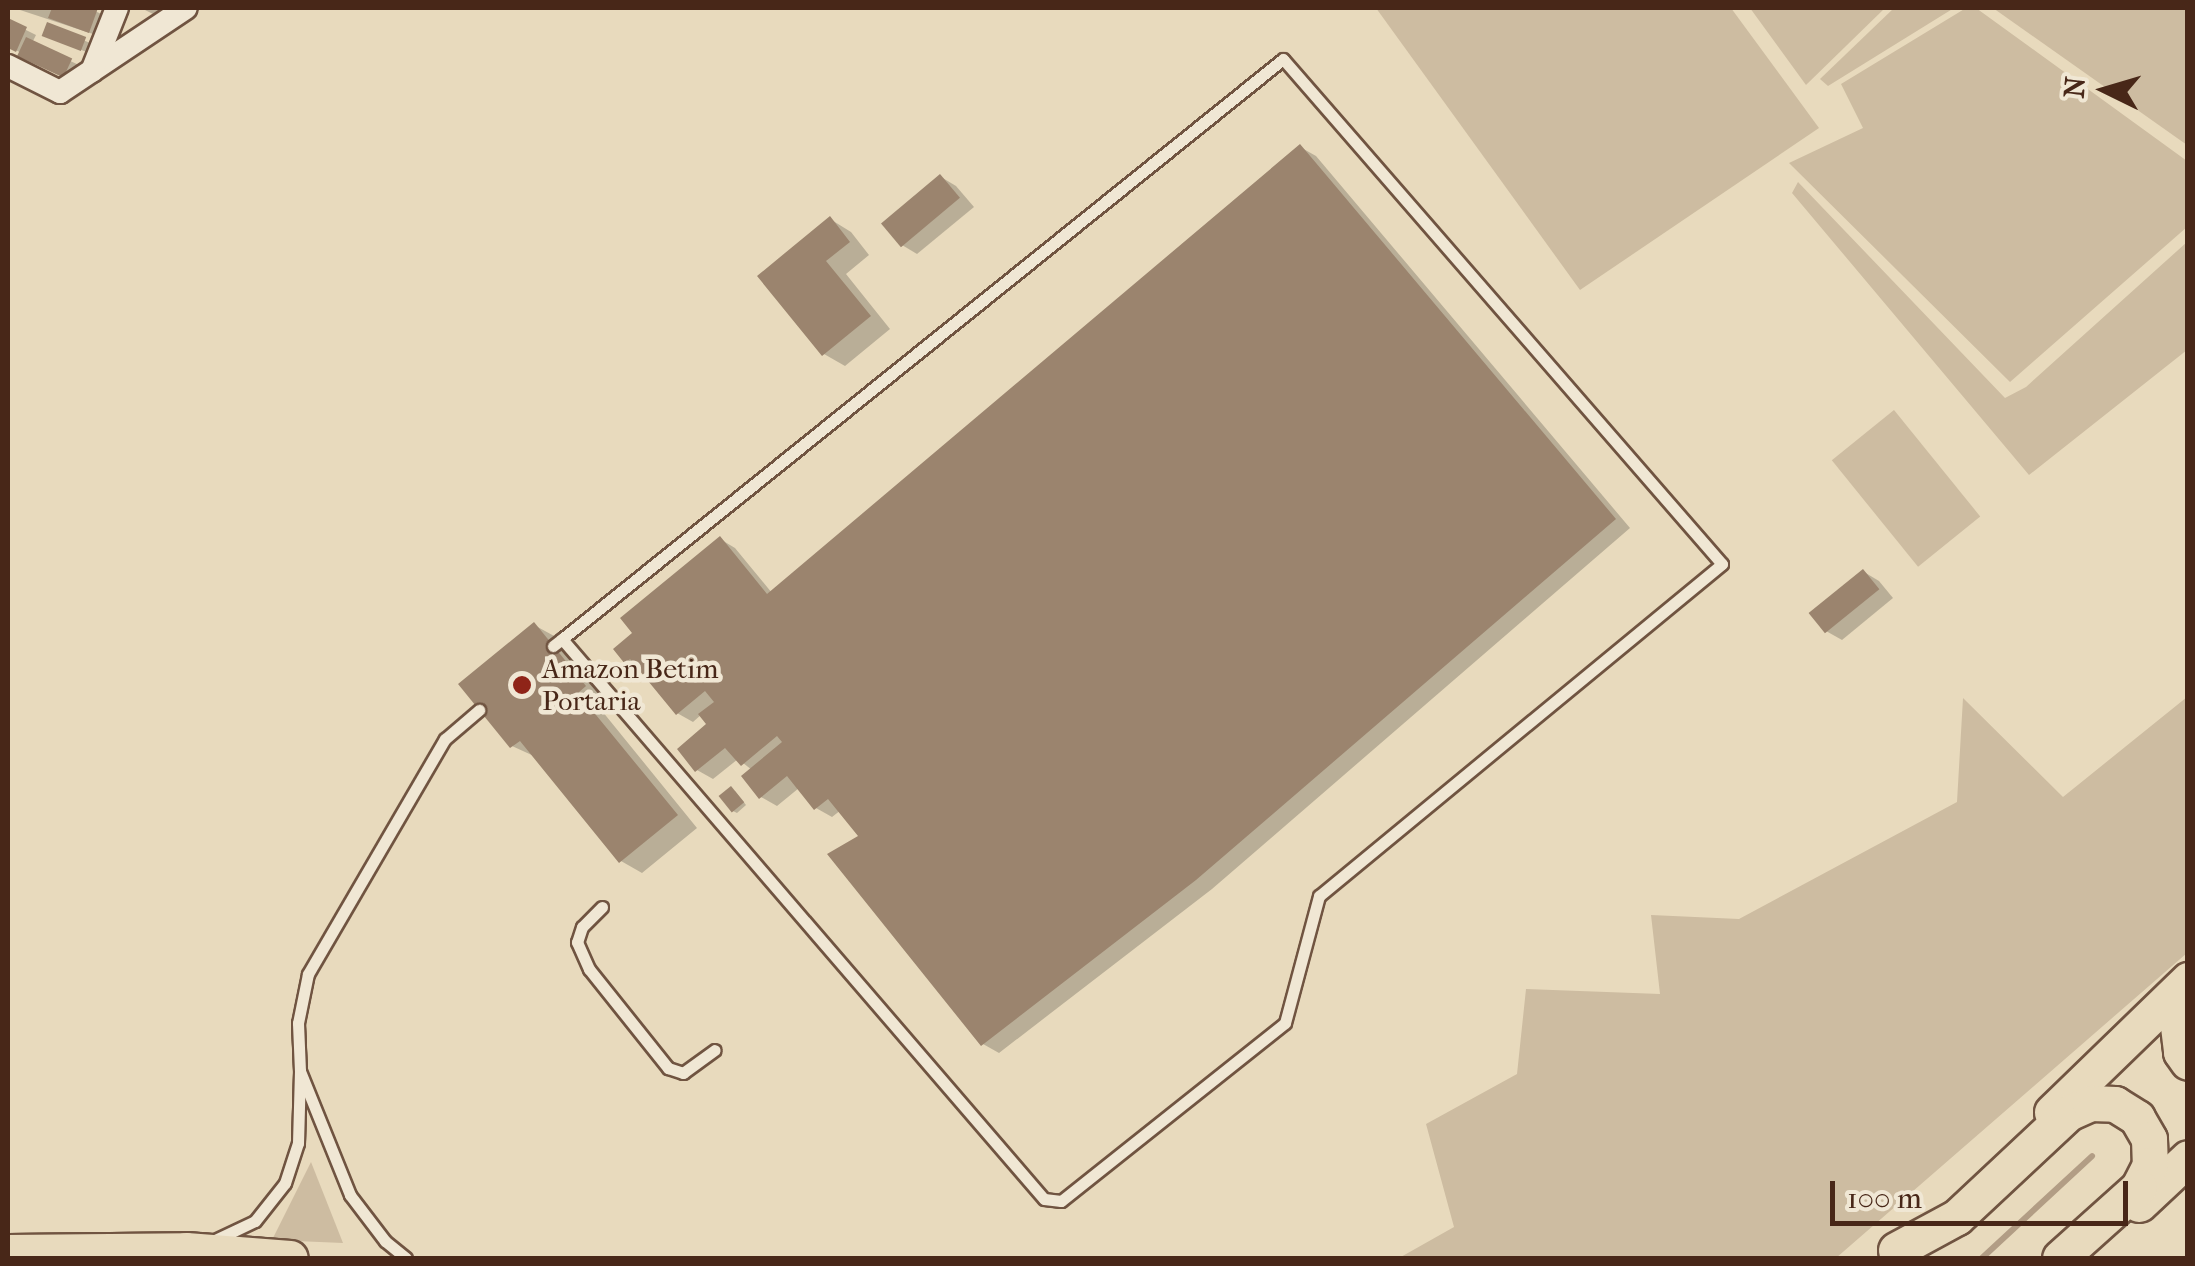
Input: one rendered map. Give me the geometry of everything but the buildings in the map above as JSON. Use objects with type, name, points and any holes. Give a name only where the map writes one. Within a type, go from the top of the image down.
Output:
[{"type":"main road","points":[[1891,1254],[2027,1137],[2188,980]]},
{"type":"main road","points":[[2188,1004],[2178,1026],[2180,1052],[2188,1062]]},
{"type":"main road","points":[[1891,1254],[1957,1217],[2068,1113],[2090,1103],[2116,1104],[2137,1118],[2149,1139],[2150,1164],[2139,1187],[2060,1258]]},
{"type":"main road","points":[[2079,1258],[2188,1158]]},
{"type":"main road","points":[[8,1252],[186,1250],[290,1258]]},
{"type":"street","points":[[92,70],[117,8]]},
{"type":"street","points":[[8,66],[60,92],[186,8]]},
{"type":"lane","points":[[1283,59],[1722,564],[1319,896],[1285,1024],[1062,1201],[1044,1199],[558,643],[1283,59]]},
{"type":"lane","points":[[186,1250],[255,1221],[285,1183],[298,1143],[298,1024],[308,974],[445,739],[479,710]]},
{"type":"lane","points":[[602,907],[582,927],[576,942],[589,969],[668,1068],[683,1073],[716,1050]]},
{"type":"lane","points":[[300,1071],[350,1195],[385,1241],[406,1258]]},
{"type":"shaded area","points":[[1376,8],[1731,8],[1819,128],[1580,290]]},
{"type":"shaded area","points":[[1750,8],[1885,8],[1806,85]]},
{"type":"shaded area","points":[[1894,8],[1954,8],[1828,86],[1820,79]]},
{"type":"shaded area","points":[[1966,8],[1976,8],[2187,161],[2187,227],[2010,382],[1789,163],[1863,128],[1841,84]]},
{"type":"shaded area","points":[[1993,8],[2187,8],[2187,145]]},
{"type":"shaded area","points":[[1798,182],[2005,398],[2026,387],[2187,242],[2187,350],[2029,475],[1792,193]]},
{"type":"shaded area","points":[[1894,410],[1980,516],[1918,567],[1832,460]]},
{"type":"shaded area","points":[[2187,697],[2187,953],[1836,1258],[1399,1258],[1454,1227],[1426,1124],[1517,1074],[1526,989],[1660,994],[1651,915],[1739,919],[1957,802],[1963,698],[2063,797]]},
{"type":"shaded area","points":[[311,1162],[343,1243],[272,1240]]},
{"type":"waterway","points":[[1982,1258],[2092,1156]]},
{"type":"place","name":"Amazon Betim Portaria","points":[[522,685]]}]
